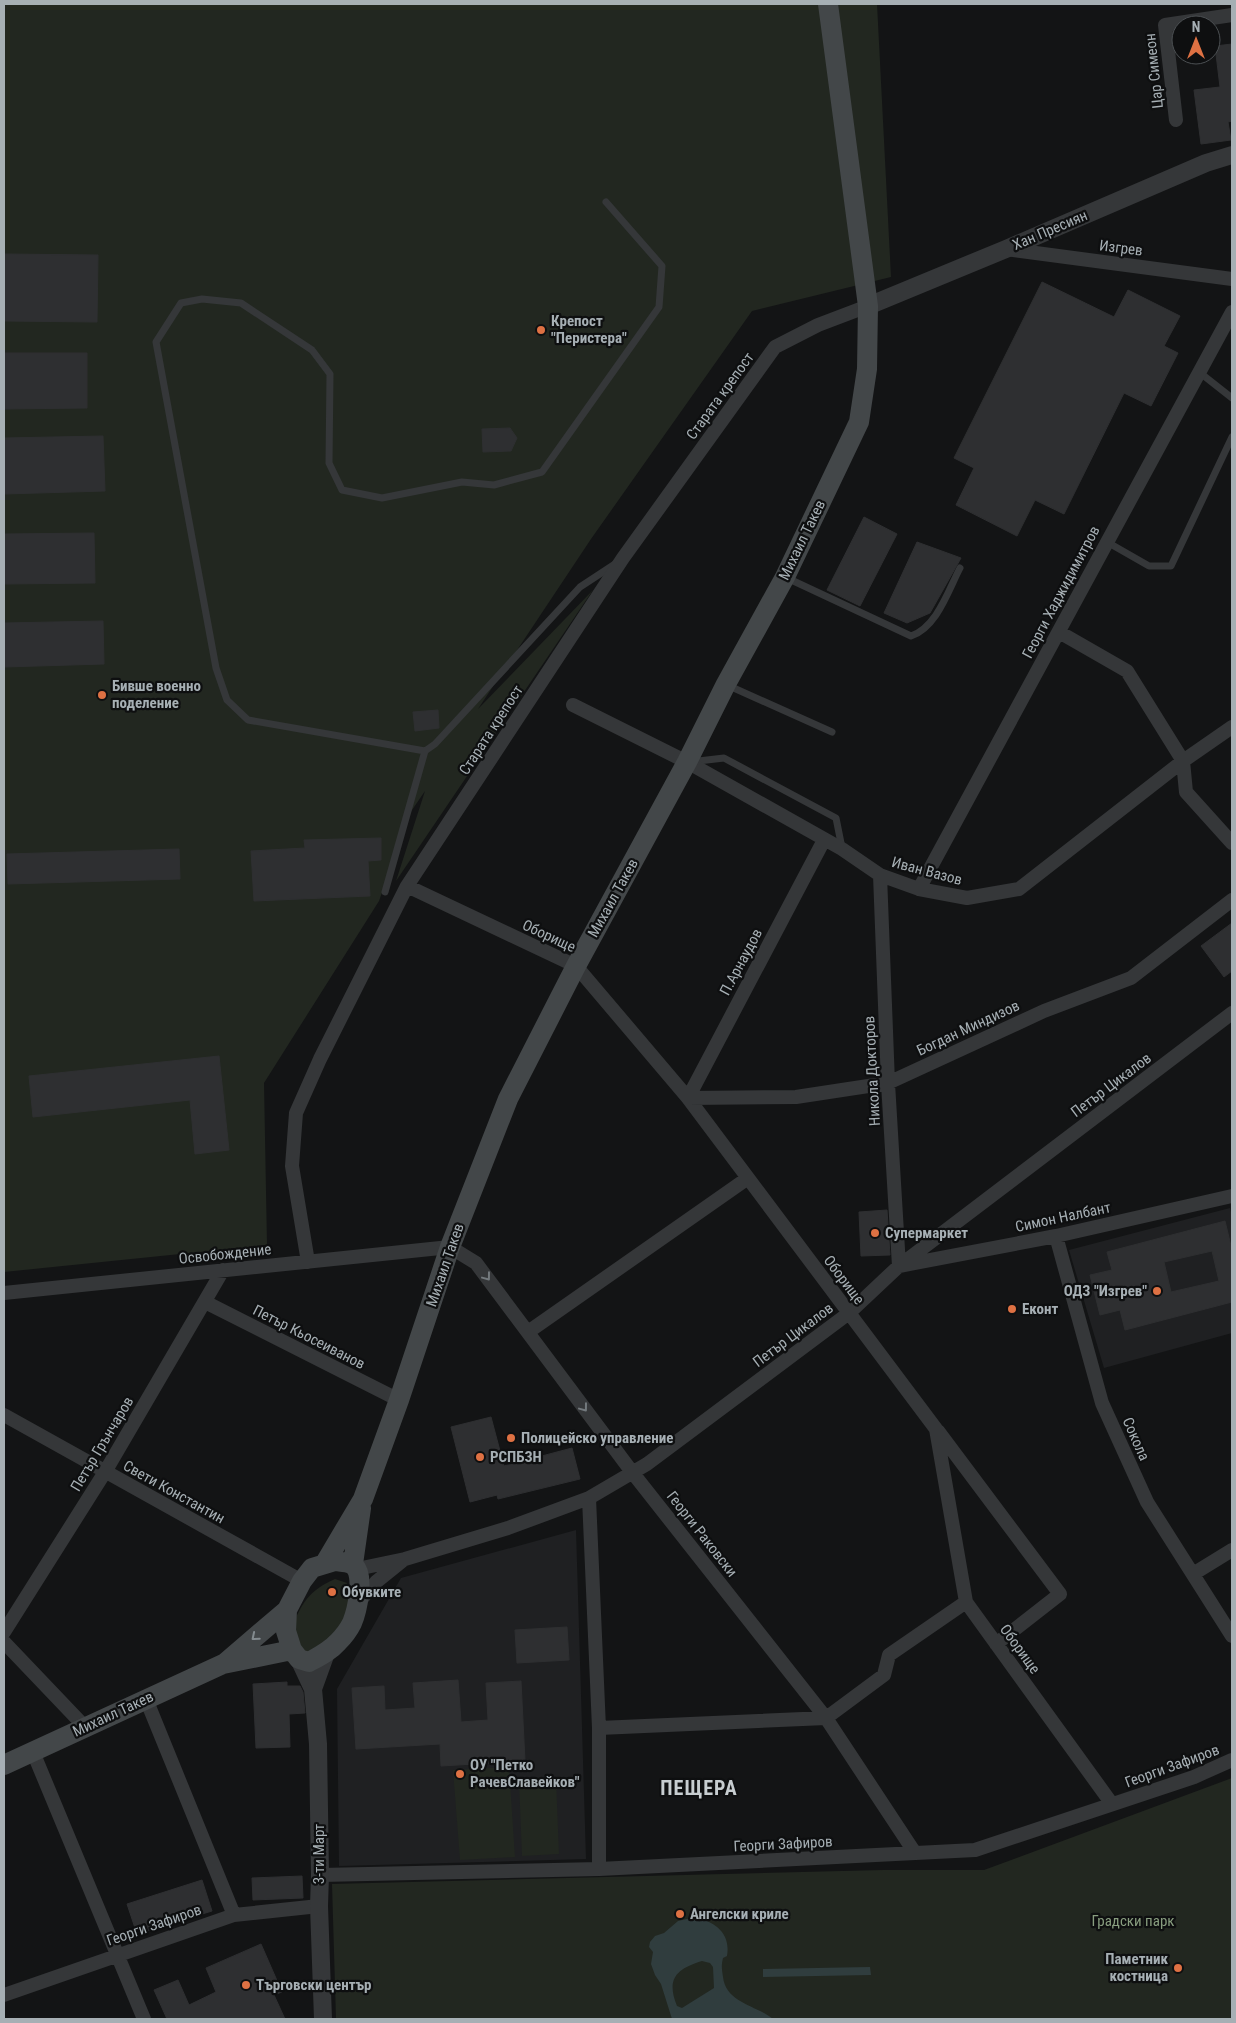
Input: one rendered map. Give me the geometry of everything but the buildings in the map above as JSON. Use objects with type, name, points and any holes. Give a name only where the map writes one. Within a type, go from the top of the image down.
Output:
[{"type":"main road","name":"Михаил Такев","points":[[326,1563],[363,1499],[400,1400],[450,1247],[508,1099],[576,966],[687,762],[726,684],[784,577],[859,422],[867,369],[868,306],[828,4]]},
{"type":"main road","name":"Михаил Такев","points":[[355,1567],[363,1499]]},
{"type":"main road","points":[[335,1561],[355,1567],[360,1584],[357,1603],[352,1623],[340,1641],[326,1653],[309,1662],[295,1654],[286,1631],[287,1610],[302,1581],[312,1568],[326,1563],[335,1561]]},
{"type":"main road","name":"Михаил Такев","points":[[4,1765],[223,1664],[287,1610]]},
{"type":"main road","name":"Михаил Такев","points":[[223,1664],[295,1654]]},
{"type":"street","name":"Цар Симеон","points":[[1176,120],[1165,25],[1232,14]]},
{"type":"street","name":"Хан Пресиян","points":[[868,306],[1206,163],[1232,155]]},
{"type":"street","name":"Изгрев","points":[[1006,249],[1232,279]]},
{"type":"street","name":"Старата крепост","points":[[308,1262],[292,1166],[296,1113],[320,1059],[407,886],[623,558],[775,348],[818,325],[868,306]]},
{"type":"street","name":"Георги Хаджидимитров","points":[[919,888],[1232,312]]},
{"type":"street","points":[[1059,632],[1128,671],[1183,761],[1186,792],[1232,843]]},
{"type":"street","name":"Иван Вазов","points":[[573,705],[687,762],[842,849],[880,875],[919,888],[967,898],[1019,888],[1183,761],[1232,727]]},
{"type":"street","name":"П.Арнаудов","points":[[688,1098],[824,840]]},
{"type":"street","name":"Никола Докторов","points":[[880,875],[888,1083],[899,1266]]},
{"type":"street","name":"Оборище","points":[[407,886],[576,966],[688,1098],[936,1428],[966,1602],[1112,1804]]},
{"type":"street","name":"Богдан Миндизов","points":[[688,1098],[796,1097],[888,1083],[1044,1011],[1131,978],[1232,900]]},
{"type":"street","name":"Петър Цикалов","points":[[355,1567],[405,1559],[508,1528],[589,1498],[647,1464],[849,1313],[899,1266],[1232,1013]]},
{"type":"street","points":[[528,1332],[748,1178]]},
{"type":"street","name":"Симон Налбант","points":[[899,1266],[1056,1236],[1232,1196]]},
{"type":"street","name":"Сокола","points":[[1056,1236],[1102,1403],[1147,1502],[1232,1636]]},
{"type":"street","name":"Освобождение","points":[[4,1293],[450,1247]]},
{"type":"street","name":"Георги Раковски","points":[[450,1247],[476,1263],[632,1472],[826,1718],[915,1853]]},
{"type":"street","name":"Петър Грънчаров","points":[[4,1632],[105,1472],[223,1270]]},
{"type":"street","name":"Петър Кьосеиванов","points":[[205,1302],[400,1400]]},
{"type":"street","name":"Свети Константин","points":[[4,1415],[302,1581]]},
{"type":"street","points":[[936,1428],[1060,1594],[996,1644]]},
{"type":"street","points":[[589,1498],[599,1728],[599,1870]]},
{"type":"street","points":[[1193,1574],[1232,1550]]},
{"type":"street","name":"Петър Цикалов","points":[[357,1603],[376,1582],[405,1559]]},
{"type":"street","points":[[599,1728],[826,1718],[884,1675],[889,1655],[966,1602]]},
{"type":"street","points":[[4,1642],[85,1727]]},
{"type":"street","points":[[313,1689],[326,1653]]},
{"type":"street","points":[[295,1654],[313,1689]]},
{"type":"street","name":"3-ти Март","points":[[313,1689],[318,1744],[319,1906],[323,2019]]},
{"type":"street","points":[[146,1699],[234,1915]]},
{"type":"street","points":[[32,1752],[144,2019]]},
{"type":"street","name":"Георги Зафиров","points":[[320,1876],[599,1870],[975,1850],[1194,1777],[1232,1760]]},
{"type":"street","name":"Георги Зафиров","points":[[4,1995],[117,1954],[234,1915],[319,1906]]},
{"type":"lane","points":[[425,751],[248,720],[227,700],[216,668],[156,342],[181,303],[202,299],[241,303],[312,350],[330,374],[329,463],[342,490],[382,498],[462,482],[494,485],[542,472],[659,307],[662,266],[606,202]]},
{"type":"lane","points":[[1200,372],[1232,398]]},
{"type":"lane","points":[[1107,542],[1149,566],[1171,566],[1232,437]]},
{"type":"lane","points":[[385,892],[425,751],[435,744],[580,587],[623,558]]},
{"type":"lane","points":[[784,577],[911,636],[921,633],[930,625],[960,568]]},
{"type":"lane","points":[[726,684],[832,732]]},
{"type":"lane","points":[[687,762],[724,758],[836,818],[842,849]]},
{"type":"shaded area","name":"ОДЗ \"Изгрев\"","points":[[1230,1208],[1232,1216],[1232,1333],[1104,1368],[1069,1250]]},
{"type":"shaded area","name":"ОУ \"Петко РачевСлавейков\"","points":[[576,1530],[586,1859],[339,1866],[337,1689],[401,1578]]},
{"type":"shaded area","points":[[695,1917],[715,1925],[720,1930],[724,1935],[728,1948],[727,1956],[723,1958],[722,1966],[725,1986],[730,1993],[743,2003],[773,2019],[672,2019],[661,1984],[651,1964],[653,1952],[649,1947],[650,1942],[655,1936],[664,1933],[678,1921]],"holes":[[[702,1961],[710,1963],[713,1967],[714,1988],[682,2008],[677,2006],[673,1989],[673,1982],[676,1976],[693,1964]]]},
{"type":"shaded area","points":[[870,1967],[871,1975],[763,1977],[763,1969]]},
{"type":"green space","points":[[4,4],[877,4],[891,277],[752,311],[591,539],[478,709],[593,590],[396,881],[425,791],[410,813],[379,901],[264,1083],[267,1245],[4,1272]]},
{"type":"green space","points":[[335,1579],[347,1583],[349,1600],[345,1618],[330,1641],[305,1654],[291,1629],[303,1605],[312,1593]]},
{"type":"green space","points":[[509,1767],[515,1857],[460,1860],[453,1770]]},
{"type":"green space","name":"Градски парк","points":[[1232,1778],[1232,2019],[336,2019],[332,1884],[883,1870],[984,1870]]},
{"type":"green space","points":[[556,1779],[559,1854],[522,1856],[519,1781]]},
{"type":"place","name":"Крепост \"Перистера\"","points":[[541,330]]},
{"type":"place","name":"Бивше военно поделение","points":[[102,695]]},
{"type":"place","name":"Супермаркет","points":[[875,1233]]},
{"type":"place","name":"ОДЗ \"Изгрев\"","points":[[1157,1291]]},
{"type":"place","name":"Еконт","points":[[1012,1309]]},
{"type":"place","name":"Полицейско управление","points":[[511,1438]]},
{"type":"place","name":"РСПБЗН","points":[[480,1457]]},
{"type":"place","name":"Обувките","points":[[332,1592]]},
{"type":"place","name":"ОУ \"Петко РачевСлавейков\"","points":[[460,1774]]},
{"type":"place","name":"Ангелски криле","points":[[680,1914]]},
{"type":"place","name":"Паметник костница","points":[[1178,1968]]},
{"type":"place","name":"Търговски център","points":[[246,1985]]},
{"type":"district","name":"ПЕЩЕРА","points":[[699,1788]]}]
